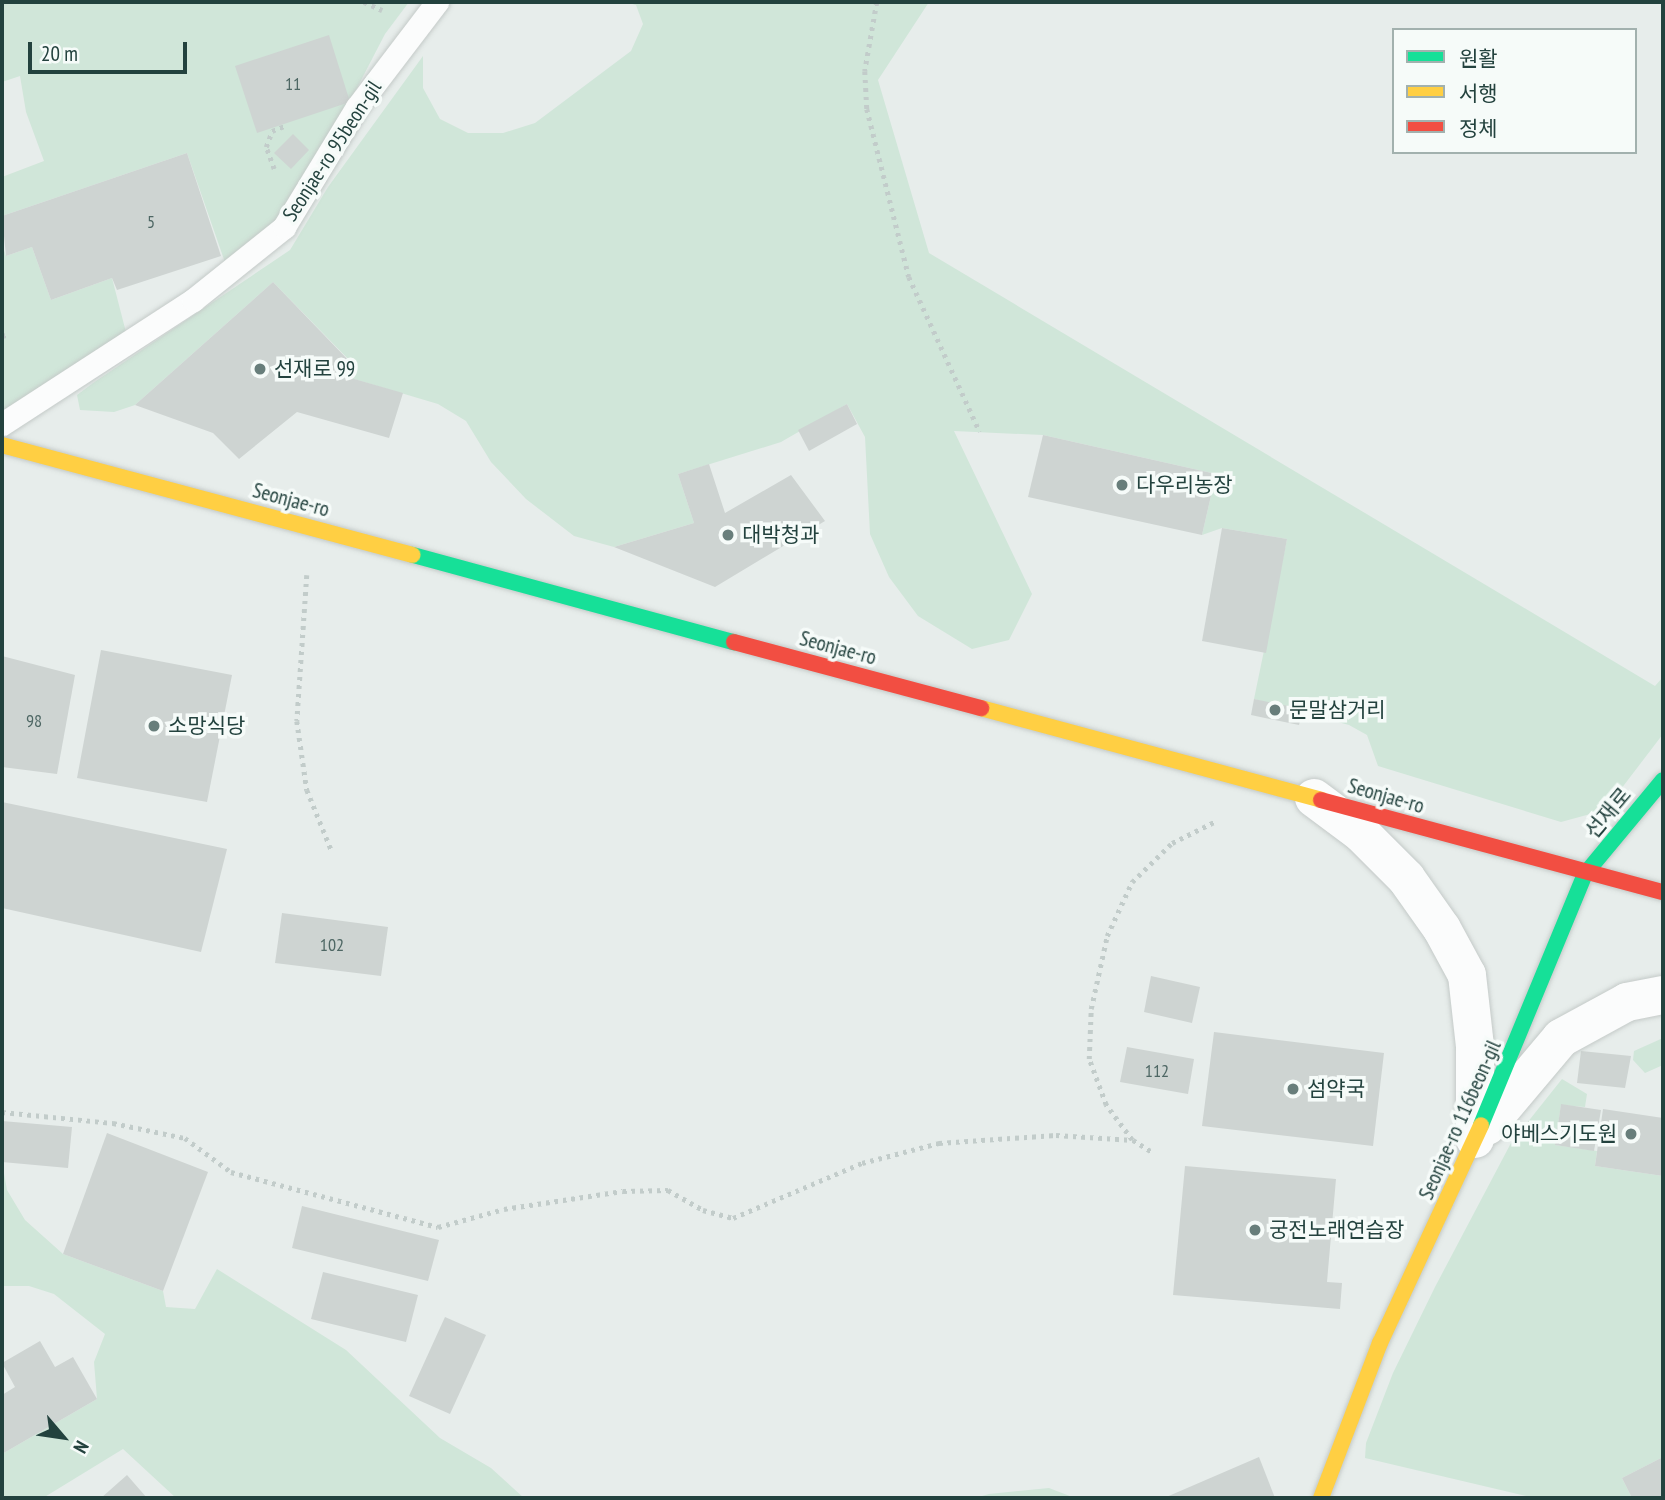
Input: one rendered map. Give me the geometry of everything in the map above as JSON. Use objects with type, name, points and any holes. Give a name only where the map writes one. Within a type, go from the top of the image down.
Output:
[{"type":"street","name":"Seonjae-ro","points":[[2,445],[1311,796],[1585,874],[1663,892]]},
{"type":"street","name":"선재로","points":[[1585,874],[1663,780]]},
{"type":"street","points":[[1311,796],[1361,833],[1406,878],[1442,929],[1467,975],[1475,1046],[1475,1141]]},
{"type":"street","name":"Seonjae-ro 116beon-gil","points":[[1321,1498],[1380,1343],[1475,1141],[1585,874]]},
{"type":"street","points":[[1475,1141],[1523,1078],[1561,1038],[1627,1002],[1663,995]]},
{"type":"lane","name":"Seonjae-ro 95beon-gil","points":[[2,424],[193,300],[284,227],[357,107],[437,2]]},
{"type":"path","points":[[877,2],[864,71],[867,109],[909,277],[980,432]]},
{"type":"path","points":[[2,336],[10,334]]},
{"type":"path","points":[[318,530],[304,589],[297,721],[307,790],[331,849]]},
{"type":"path","points":[[1152,1152],[1133,1140],[1106,1105],[1089,1059],[1091,1009],[1107,936],[1132,882],[1172,843],[1224,818]]},
{"type":"path","points":[[2,1112],[113,1123],[185,1138],[231,1172],[438,1227],[504,1209],[623,1191],[668,1190],[703,1209],[733,1218],[862,1163],[939,1143],[1056,1135],[1133,1140]]},
{"type":"green space","points":[[2,2],[409,2],[385,34],[287,223],[228,271],[187,153],[2,216],[2,177],[44,161],[26,112],[20,76],[2,82]]},
{"type":"green space","points":[[625,2],[929,2],[878,80],[929,253],[1655,686],[1663,677],[1663,734],[1605,810],[1561,822],[1378,766],[1367,735],[1349,725],[1254,699],[1287,539],[1222,528],[1202,535],[1216,474],[1043,435],[954,431],[1032,594],[1009,640],[972,649],[918,616],[889,577],[870,534],[865,437],[847,404],[781,442],[678,474],[694,523],[614,547],[574,536],[526,499],[491,462],[466,421],[438,404],[337,374],[352,363],[273,282],[135,405],[114,412],[80,410],[77,395],[290,250],[328,187],[423,56],[423,88],[440,119],[468,133],[503,133],[535,123],[631,51],[643,24],[636,5]]},
{"type":"green space","points":[[2,244],[6,256],[32,247],[51,300],[112,278],[128,340],[2,424]]},
{"type":"green space","points":[[1663,1038],[1663,1065],[1645,1073],[1633,1060],[1634,1051]]},
{"type":"green space","points":[[1562,1079],[1587,1094],[1585,1107],[1561,1105],[1555,1145],[1597,1151],[1595,1166],[1663,1176],[1663,1457],[1622,1478],[1632,1498],[1535,1498],[1365,1458],[1366,1443],[1393,1373],[1435,1287],[1511,1143]]},
{"type":"green space","points":[[2,1162],[7,1190],[25,1220],[63,1254],[163,1291],[166,1307],[195,1309],[217,1269],[346,1350],[440,1438],[491,1468],[524,1498],[176,1498],[123,1449],[43,1498],[2,1498],[2,1454],[97,1399],[94,1362],[105,1334],[54,1294],[29,1286],[2,1286]]},
{"type":"green space","points":[[1049,1488],[1075,1498],[975,1498],[989,1494]]},
{"type":"building","points":[[329,35],[350,102],[257,133],[235,66]]},
{"type":"building","points":[[293,134],[309,150],[291,169],[274,153]]},
{"type":"building","points":[[187,153],[221,256],[117,290],[112,278],[51,300],[32,247],[6,256],[2,216]]},
{"type":"building","name":"선재로 99","points":[[273,282],[352,364],[337,374],[403,393],[389,438],[297,412],[239,459],[213,433],[135,405]]},
{"type":"building","points":[[847,404],[857,424],[809,451],[798,430]]},
{"type":"building","name":"다우리농장","points":[[1043,435],[1216,474],[1202,535],[1028,497]]},
{"type":"building","name":"대박청과","points":[[709,464],[725,513],[791,475],[825,521],[715,587],[614,547],[694,523],[678,474]]},
{"type":"building","points":[[1222,528],[1287,539],[1266,653],[1202,641]]},
{"type":"building","name":"소망식당","points":[[101,650],[232,675],[207,802],[77,778]]},
{"type":"building","points":[[2,656],[75,675],[57,774],[2,767]]},
{"type":"building","points":[[1254,699],[1303,709],[1299,725],[1251,715]]},
{"type":"building","points":[[2,802],[227,849],[201,952],[2,908]]},
{"type":"building","points":[[282,913],[388,927],[381,976],[275,963]]},
{"type":"building","points":[[1151,976],[1200,987],[1192,1023],[1144,1012]]},
{"type":"building","name":"섬약국","points":[[1214,1032],[1384,1053],[1373,1146],[1202,1126]]},
{"type":"building","points":[[1127,1047],[1194,1059],[1188,1094],[1120,1082]]},
{"type":"building","points":[[1581,1051],[1631,1056],[1625,1088],[1577,1083]]},
{"type":"building","points":[[1561,1104],[1601,1110],[1594,1151],[1555,1145]]},
{"type":"building","name":"야베스기도원","points":[[1603,1109],[1663,1118],[1663,1176],[1595,1166]]},
{"type":"building","points":[[2,1121],[72,1127],[68,1168],[2,1162]]},
{"type":"building","points":[[107,1133],[208,1172],[163,1291],[63,1254]]},
{"type":"building","name":"궁전노래연습장","points":[[1185,1166],[1336,1179],[1327,1282],[1342,1283],[1340,1309],[1173,1295]]},
{"type":"building","points":[[302,1206],[439,1240],[428,1281],[292,1248]]},
{"type":"building","points":[[323,1272],[418,1295],[406,1342],[311,1319]]},
{"type":"building","points":[[445,1317],[486,1335],[450,1414],[409,1396]]},
{"type":"building","points":[[40,1341],[55,1367],[73,1357],[97,1399],[2,1454],[2,1395],[15,1387],[2,1363]]},
{"type":"building","points":[[1259,1457],[1275,1498],[1164,1498]]},
{"type":"building","points":[[1663,1457],[1663,1498],[1632,1498],[1622,1478]]},
{"type":"building","points":[[127,1475],[147,1498],[101,1498]]},
{"type":"traffic: fast","points":[[413,555],[734,642]]},
{"type":"traffic: fast","points":[[1481,1125],[1585,874],[1663,780]]},
{"type":"traffic: slow","points":[[2,445],[413,555]]},
{"type":"traffic: slow","points":[[981,708],[1321,800]]},
{"type":"traffic: slow","points":[[1321,1498],[1380,1343],[1481,1125]]},
{"type":"traffic: jam","points":[[734,642],[981,708]]},
{"type":"traffic: jam","points":[[1321,800],[1663,892]]},
{"type":"place","name":"선재로 99","points":[[260,369]]},
{"type":"place","name":"다우리농장","points":[[1122,485]]},
{"type":"place","name":"대박청과","points":[[728,535]]},
{"type":"place","name":"문말삼거리","points":[[1275,710]]},
{"type":"place","name":"소망식당","points":[[154,726]]},
{"type":"place","name":"섬약국","points":[[1293,1089]]},
{"type":"place","name":"야베스기도원","points":[[1631,1134]]},
{"type":"place","name":"궁전노래연습장","points":[[1255,1230]]}]
